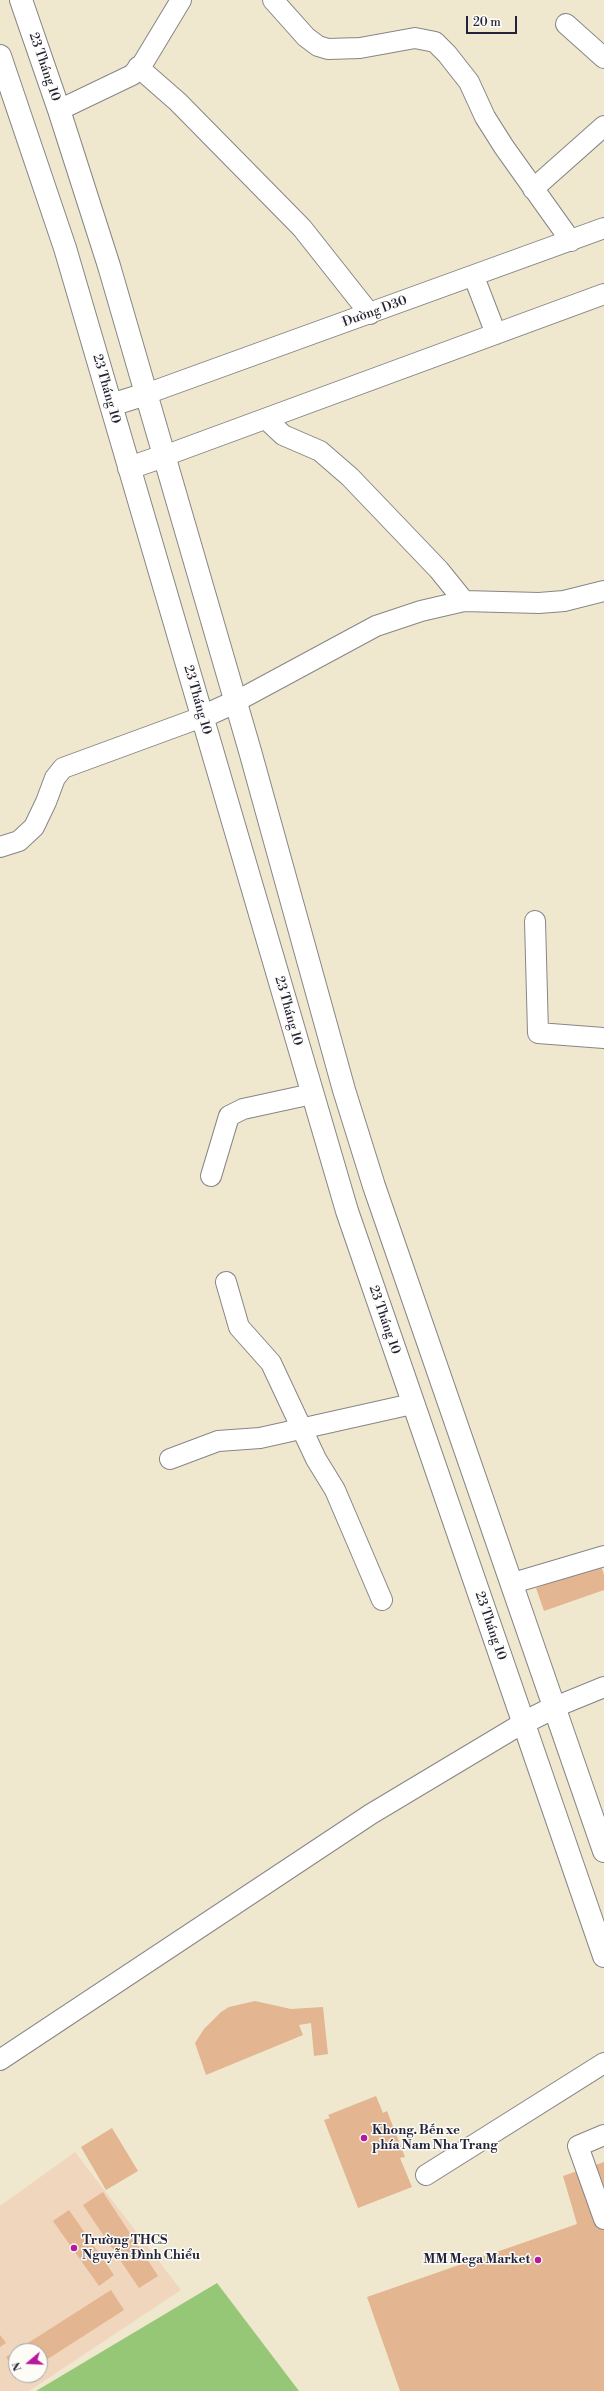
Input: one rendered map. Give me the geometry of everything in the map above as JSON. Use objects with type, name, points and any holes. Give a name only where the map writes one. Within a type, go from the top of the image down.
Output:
[{"type":"main road","name":"23 Tháng 10","points":[[21,0],[59,110],[109,266],[369,1172],[604,1851]]},
{"type":"main road","name":"23 Tháng 10","points":[[0,56],[65,248],[347,1211],[412,1404],[604,1956]]},
{"type":"main road","points":[[111,405],[146,394]]},
{"type":"main road","points":[[130,468],[164,456]]},
{"type":"main road","points":[[202,717],[235,702]]},
{"type":"main road","points":[[523,1723],[555,1707]]},
{"type":"street","points":[[59,110],[132,74],[181,0]]},
{"type":"street","points":[[284,4],[306,36],[318,46],[328,49],[360,48],[415,38],[434,42],[447,54],[469,82],[485,117],[533,188],[571,240]]},
{"type":"street","points":[[566,24],[604,58]]},
{"type":"street","points":[[138,67],[178,102],[302,228],[370,314]]},
{"type":"street","points":[[533,188],[604,126]]},
{"type":"street","name":"Đường D30","points":[[146,394],[474,277],[604,228]]},
{"type":"street","points":[[474,277],[496,334]]},
{"type":"street","points":[[164,456],[604,294]]},
{"type":"street","points":[[266,419],[283,435],[320,451],[350,477],[439,570],[464,601]]},
{"type":"street","points":[[235,702],[376,626],[421,611],[464,601],[540,603],[564,601],[604,591]]},
{"type":"street","points":[[0,847],[19,841],[34,826],[46,802],[55,778],[63,768],[202,717]]},
{"type":"street","points":[[535,921],[538,1033],[604,1038]]},
{"type":"street","points":[[211,1176],[229,1116],[243,1109],[312,1094]]},
{"type":"street","points":[[226,1282],[239,1327],[271,1363],[302,1430],[336,1490],[382,1600]]},
{"type":"street","points":[[170,1459],[218,1441],[260,1438],[302,1430],[412,1404]]},
{"type":"street","points":[[512,1582],[604,1556]]},
{"type":"street","points":[[555,1707],[604,1687]]},
{"type":"street","points":[[0,2060],[371,1814],[523,1723]]},
{"type":"street","points":[[426,2175],[604,2063]]},
{"type":"street","points":[[604,2135],[578,2146],[604,2219]]},
{"type":"shaded area","name":"Trường THCS Nguyễn Đình Chiểu","points":[[75,2152],[181,2290],[48,2378],[48,2343],[8,2343],[8,2383],[41,2383],[29,2391],[0,2391],[0,2206]]},
{"type":"green space","points":[[217,2283],[299,2391],[36,2391]]},
{"type":"building","points":[[601,1565],[604,1575],[604,1590],[544,1611],[536,1588]]},
{"type":"building","points":[[255,2001],[291,2009],[323,2007],[328,2054],[314,2056],[311,2023],[299,2025],[303,2035],[206,2075],[195,2043],[204,2029],[221,2012],[229,2007]]},
{"type":"building","name":"Khong. Bến xe phía Nam Nha Trang","points":[[376,2096],[383,2113],[387,2111],[405,2157],[400,2158],[412,2187],[358,2208],[324,2120],[330,2118],[328,2115]]},
{"type":"building","points":[[112,2128],[138,2171],[106,2190],[81,2147]]},
{"type":"building","name":"MM Mega Market","points":[[604,2162],[604,2391],[400,2391],[367,2297],[577,2224],[563,2176]]},
{"type":"building","points":[[103,2192],[158,2276],[139,2288],[83,2205]]},
{"type":"building","points":[[69,2210],[114,2275],[99,2286],[53,2221]]},
{"type":"building","points":[[111,2290],[124,2310],[48,2359],[48,2343],[28,2343]]},
{"type":"building","points":[[0,2335],[6,2343],[0,2347]]},
{"type":"place","name":"Khong. Bến xe phía Nam Nha Trang","points":[[364,2138]]},
{"type":"place","name":"Trường THCS Nguyễn Đình Chiểu","points":[[74,2248]]},
{"type":"place","name":"MM Mega Market","points":[[538,2260]]}]
